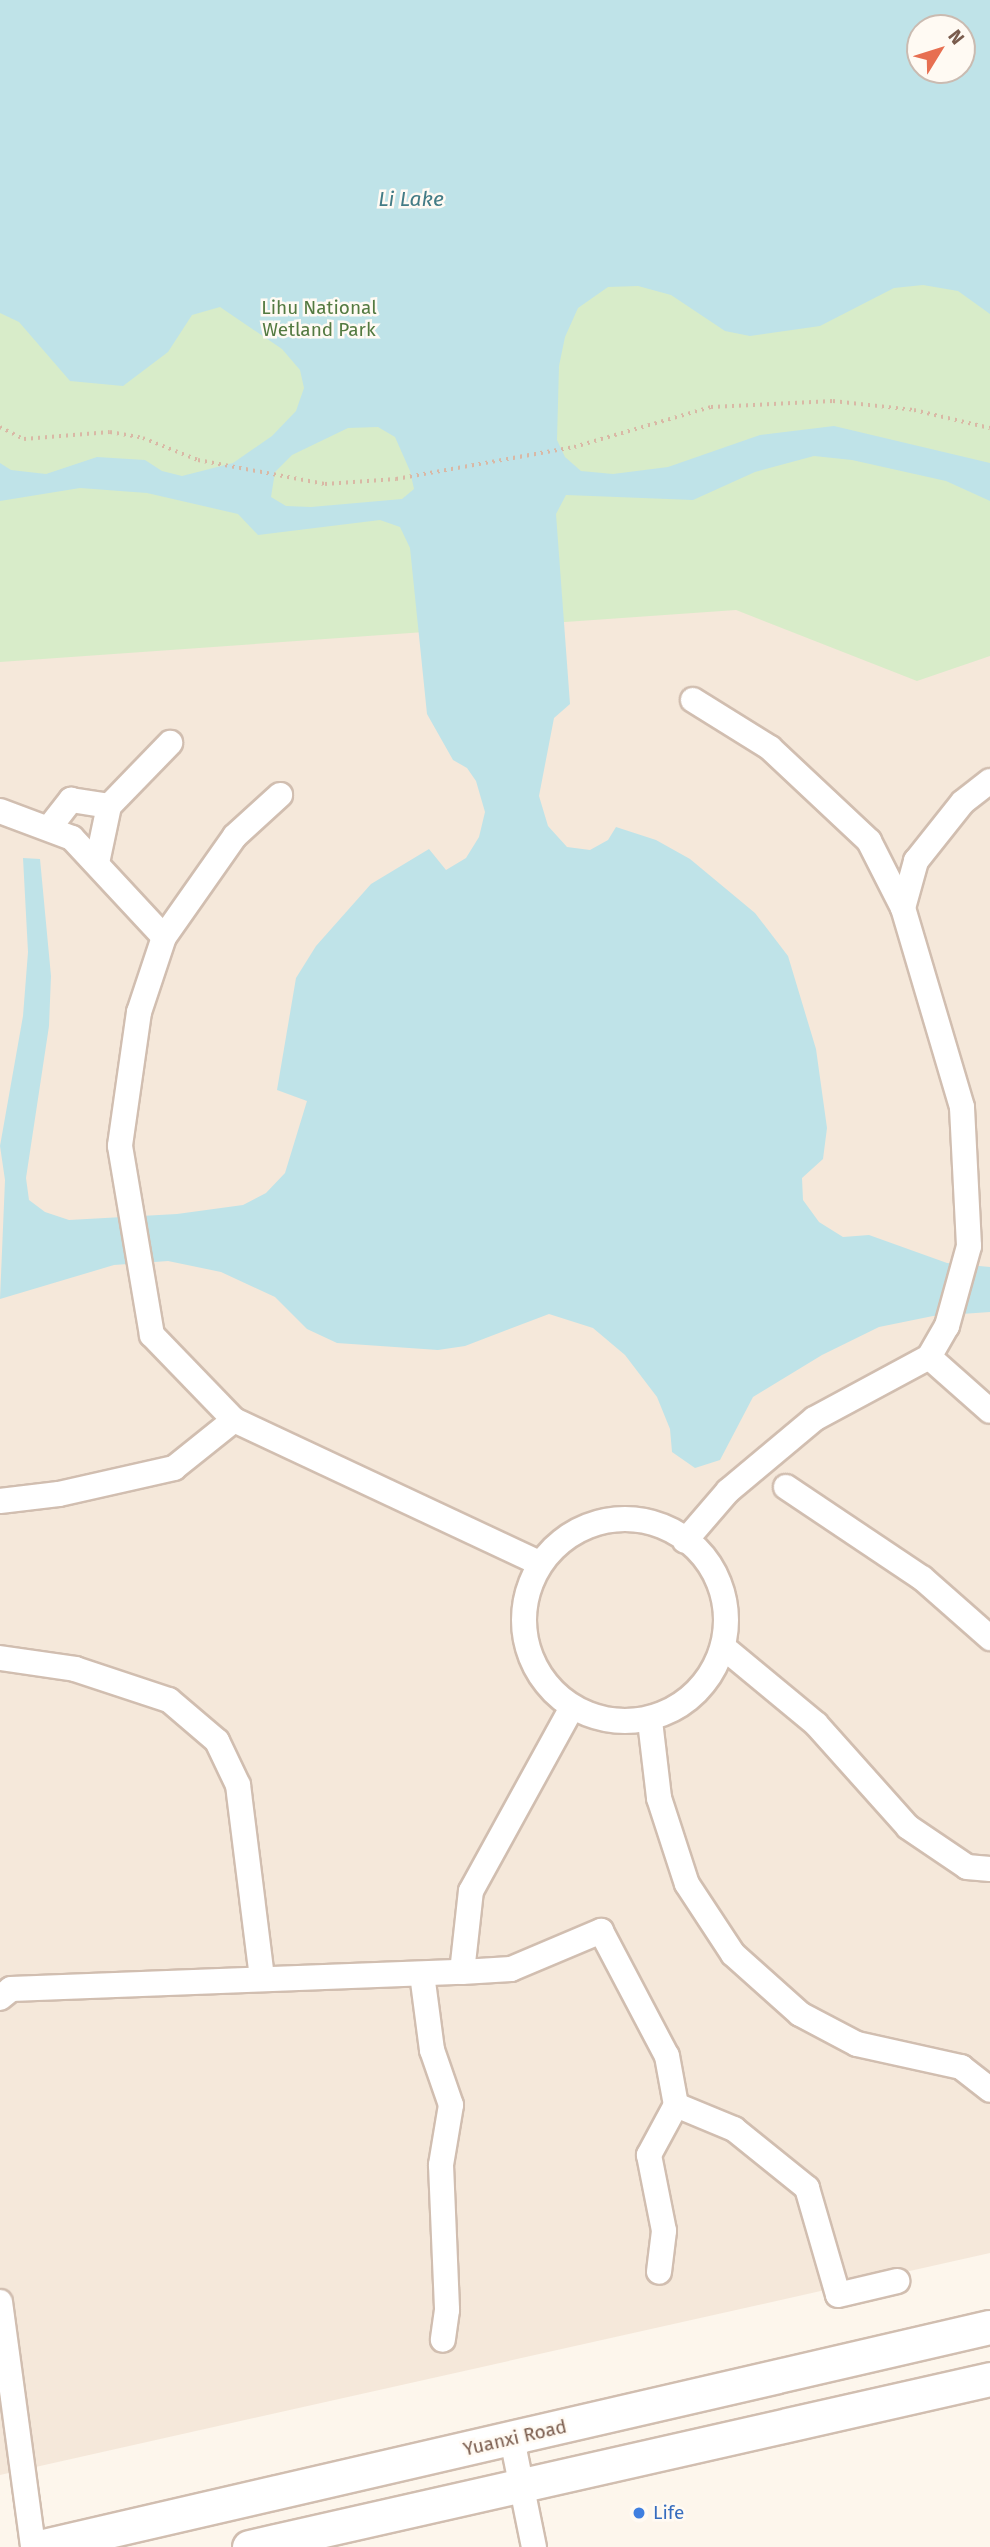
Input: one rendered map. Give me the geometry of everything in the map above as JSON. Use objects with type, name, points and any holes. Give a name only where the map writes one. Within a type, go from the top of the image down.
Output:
[{"type":"main road","name":"Yuanxi Road","points":[[39,2547],[990,2327]]},
{"type":"main road","points":[[249,2547],[520,2483],[990,2379]]},
{"type":"street","points":[[685,1541],[728,1491],[814,1419],[929,1357],[947,1326],[969,1246],[961,1107],[903,908],[869,841],[770,748],[693,700]]},
{"type":"street","points":[[97,863],[109,806],[170,743]]},
{"type":"street","points":[[903,908],[916,861],[963,802],[990,781]]},
{"type":"street","points":[[280,794],[235,836],[164,937],[139,1012],[120,1146],[152,1335],[234,1420],[540,1563]]},
{"type":"street","points":[[49,828],[71,800],[109,806]]},
{"type":"street","points":[[0,811],[72,838],[164,937]]},
{"type":"street","points":[[929,1357],[990,1411]]},
{"type":"street","points":[[0,1501],[59,1494],[174,1468],[234,1420]]},
{"type":"street","points":[[786,1487],[922,1578],[990,1638]]},
{"type":"street","points":[[620,1517],[667,1527],[685,1541],[705,1556],[725,1600],[723,1647],[700,1689],[650,1721],[616,1722],[572,1707],[542,1679],[525,1642],[524,1601],[540,1563],[574,1530],[620,1517]]},
{"type":"street","points":[[723,1647],[816,1724],[908,1827],[967,1867],[990,1869]]},
{"type":"street","points":[[0,1658],[75,1669],[169,1700],[217,1741],[237,1785],[262,1977]]},
{"type":"street","points":[[462,1972],[471,1891],[572,1707]]},
{"type":"street","points":[[650,1721],[659,1798],[687,1884],[733,1954],[800,2014],[856,2044],[961,2067],[990,2090]]},
{"type":"street","points":[[4,1990],[262,1977],[422,1974],[511,1969],[601,1931],[667,2056],[676,2105],[649,2155],[664,2231],[659,2272]]},
{"type":"street","points":[[422,1974],[432,2050],[451,2105],[441,2165],[447,2310],[443,2340]]},
{"type":"street","points":[[676,2105],[734,2129],[807,2188],[838,2295],[897,2281]]},
{"type":"street","points":[[0,2302],[33,2547]]},
{"type":"street","points":[[512,2439],[534,2547]]},
{"type":"path","points":[[0,427],[24,439],[110,432],[144,438],[198,460],[284,479],[325,484],[396,479],[574,447],[711,407],[791,401],[914,410],[990,428]]},
{"type":"shaded area","points":[[990,574],[990,2253],[0,2475],[0,632]]},
{"type":"green space","name":"Lihu National Wetland Park","points":[[0,0],[990,0],[990,656],[917,681],[736,610],[0,662]]},
{"type":"water","name":"Li Lake","points":[[0,0],[990,0],[990,314],[958,291],[923,285],[894,288],[820,326],[750,336],[725,331],[671,295],[638,286],[608,287],[578,308],[565,337],[559,366],[557,440],[565,457],[581,471],[613,474],[668,467],[760,435],[834,426],[990,463],[990,501],[946,481],[852,460],[814,456],[755,472],[693,500],[566,495],[556,514],[570,704],[554,718],[539,796],[548,826],[567,847],[590,850],[608,840],[616,827],[656,840],[690,859],[755,913],[788,956],[816,1049],[827,1128],[823,1159],[802,1178],[803,1200],[819,1222],[843,1237],[869,1235],[947,1263],[990,1267],[990,1312],[933,1316],[879,1327],[822,1355],[753,1397],[720,1460],[695,1468],[672,1452],[670,1429],[657,1397],[625,1355],[593,1328],[549,1314],[465,1346],[438,1350],[337,1343],[307,1329],[275,1297],[221,1272],[168,1261],[114,1265],[0,1299],[5,1180],[0,1146],[23,1016],[28,952],[23,858],[40,859],[51,976],[49,1026],[26,1178],[29,1200],[45,1212],[69,1220],[177,1214],[243,1205],[266,1193],[285,1173],[307,1101],[277,1090],[296,978],[316,946],[371,884],[429,849],[446,870],[466,858],[479,837],[485,812],[476,781],[467,768],[453,760],[427,714],[410,548],[400,527],[380,520],[258,535],[238,514],[147,493],[80,488],[0,501],[0,463],[11,470],[46,474],[97,457],[145,460],[162,471],[182,476],[233,463],[272,436],[296,411],[304,388],[300,370],[282,349],[220,307],[192,315],[168,352],[123,386],[70,381],[19,322],[0,313]],"holes":[[[378,427],[395,437],[410,471],[414,489],[402,499],[311,507],[286,506],[271,497],[275,472],[292,455],[348,428]]]},
{"type":"place","name":"Life","points":[[639,2513]]}]
